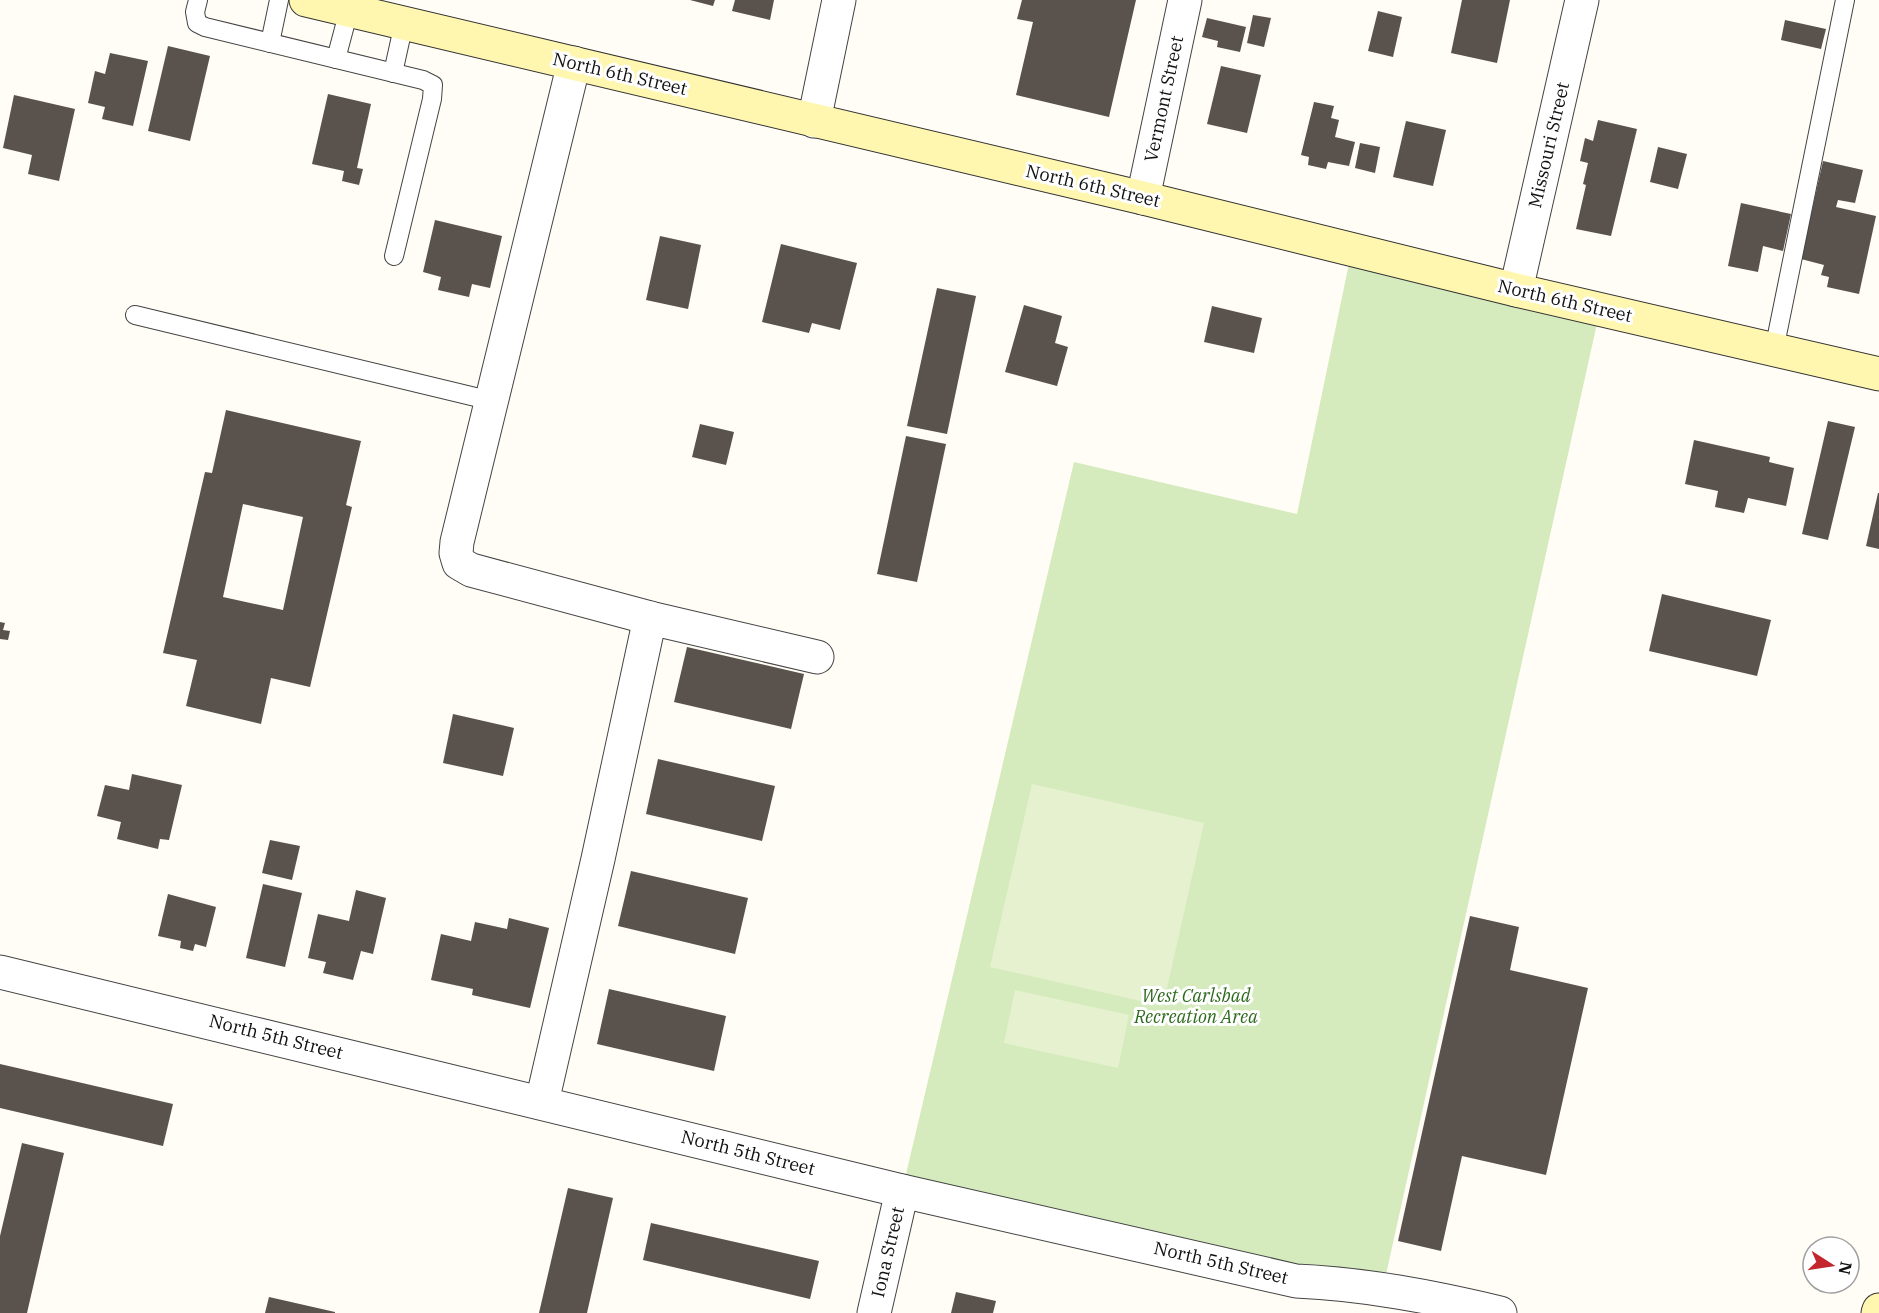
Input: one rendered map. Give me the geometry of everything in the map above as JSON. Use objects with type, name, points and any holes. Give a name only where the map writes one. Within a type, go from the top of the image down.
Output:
[{"type":"street","name":"North 6th Street","points":[[306,0],[1143,198],[1516,290],[1879,374]]},
{"type":"street","points":[[814,121],[839,0]]},
{"type":"street","name":"Vermont Street","points":[[1143,198],[1185,0]]},
{"type":"street","name":"Missouri Street","points":[[1516,290],[1582,0]]},
{"type":"street","points":[[574,63],[457,542],[456,553],[459,563],[471,570],[650,618],[817,657]]},
{"type":"street","points":[[542,1102],[650,618]]},
{"type":"street","name":"North 5th Street","points":[[0,972],[902,1191],[1296,1281],[1339,1282],[1383,1288],[1500,1313]]},
{"type":"street","name":"Iona Street","points":[[874,1313],[902,1191]]},
{"type":"lane","points":[[198,0],[195,12],[197,23],[205,27],[423,80],[433,85],[432,99],[394,256]]},
{"type":"lane","points":[[270,43],[279,0]]},
{"type":"lane","points":[[1774,350],[1845,0]]},
{"type":"lane","points":[[336,59],[349,10]]},
{"type":"lane","points":[[393,73],[404,23]]},
{"type":"lane","points":[[135,315],[492,401]]},
{"type":"green space","name":"West Carlsbad Recreation Area","points":[[1352,249],[1600,310],[1383,1288],[902,1191],[1074,462],[1297,514]]},
{"type":"green space","points":[[1032,784],[1204,823],[1163,1006],[990,967]]},
{"type":"green space","points":[[1015,990],[1129,1015],[1118,1068],[1004,1043]]},
{"type":"building","points":[[690,0],[715,0],[713,6]]},
{"type":"building","points":[[735,0],[774,0],[770,20],[732,11]]},
{"type":"building","points":[[1022,0],[1136,0],[1109,117],[1016,95],[1033,22],[1017,19]]},
{"type":"building","points":[[1462,0],[1510,0],[1497,63],[1451,53]]},
{"type":"building","points":[[1378,11],[1402,17],[1393,57],[1368,51]]},
{"type":"building","points":[[1253,15],[1271,18],[1264,47],[1247,43]]},
{"type":"building","points":[[1207,18],[1246,27],[1240,52],[1217,47],[1218,41],[1202,37]]},
{"type":"building","points":[[1785,20],[1826,29],[1821,49],[1781,40]]},
{"type":"building","points":[[168,46],[210,56],[190,141],[148,131]]},
{"type":"building","points":[[110,53],[148,61],[133,126],[102,119],[105,107],[88,103],[95,71],[105,74]]},
{"type":"building","points":[[1221,66],[1261,75],[1247,133],[1207,124]]},
{"type":"building","points":[[328,94],[371,104],[357,168],[363,169],[359,185],[342,181],[344,171],[312,164]]},
{"type":"building","points":[[14,95],[75,109],[59,181],[28,174],[32,155],[3,148]]},
{"type":"building","points":[[1314,102],[1334,106],[1331,118],[1339,120],[1335,137],[1355,142],[1349,166],[1328,162],[1326,169],[1308,165],[1309,157],[1301,155]]},
{"type":"building","points":[[1598,120],[1637,129],[1611,236],[1576,229],[1586,185],[1583,184],[1588,163],[1580,161],[1585,138],[1593,141]]},
{"type":"building","points":[[1406,121],[1446,130],[1433,186],[1393,177]]},
{"type":"building","points":[[1360,143],[1380,147],[1375,173],[1355,168]]},
{"type":"building","points":[[1658,147],[1687,154],[1678,189],[1650,182]]},
{"type":"building","points":[[1823,161],[1863,170],[1855,203],[1838,200],[1836,207],[1876,216],[1859,294],[1827,287],[1829,277],[1821,275],[1824,265],[1801,259]]},
{"type":"building","points":[[1741,203],[1791,214],[1783,251],[1763,246],[1758,272],[1728,266]]},
{"type":"building","points":[[435,220],[502,236],[490,288],[472,284],[469,297],[438,290],[441,277],[423,272]]},
{"type":"building","points":[[660,236],[701,245],[688,309],[646,300]]},
{"type":"building","points":[[781,244],[857,263],[840,330],[812,323],[809,333],[762,322]]},
{"type":"building","points":[[937,288],[976,296],[947,434],[907,426]]},
{"type":"building","points":[[1024,305],[1062,316],[1055,343],[1068,347],[1057,386],[1005,372]]},
{"type":"building","points":[[1212,306],[1262,318],[1254,353],[1204,342]]},
{"type":"building","points":[[226,410],[361,441],[346,505],[352,507],[310,687],[271,678],[261,724],[186,706],[197,660],[163,653],[205,472],[212,473]],"holes":[[[243,504],[303,517],[283,610],[223,597]]]},
{"type":"building","points":[[1828,421],[1855,427],[1828,540],[1802,534]]},
{"type":"building","points":[[700,424],[734,432],[726,465],[692,457]]},
{"type":"building","points":[[906,436],[946,444],[917,582],[877,574]]},
{"type":"building","points":[[1694,440],[1770,457],[1769,462],[1794,468],[1786,506],[1748,498],[1744,513],[1715,507],[1718,491],[1685,484]]},
{"type":"building","points":[[1879,493],[1879,549],[1866,546]]},
{"type":"building","points":[[1662,594],[1771,620],[1757,676],[1649,651]]},
{"type":"building","points":[[0,622],[5,623],[3,630],[10,631],[8,640],[0,639]]},
{"type":"building","points":[[687,647],[804,674],[791,729],[674,702]]},
{"type":"building","points":[[453,714],[514,728],[503,776],[443,763]]},
{"type":"building","points":[[658,759],[775,786],[762,841],[646,814]]},
{"type":"building","points":[[132,774],[182,785],[169,840],[160,839],[158,849],[117,839],[121,822],[97,816],[105,785],[129,790]]},
{"type":"building","points":[[270,840],[300,846],[292,880],[262,873]]},
{"type":"building","points":[[631,871],[748,898],[735,954],[618,926]]},
{"type":"building","points":[[263,884],[302,893],[285,967],[246,958]]},
{"type":"building","points":[[356,890],[386,898],[373,954],[361,951],[353,980],[323,973],[326,962],[308,958],[318,914],[349,921]]},
{"type":"building","points":[[168,894],[216,907],[206,947],[195,944],[193,951],[180,948],[181,941],[158,936]]},
{"type":"building","points":[[1470,916],[1519,927],[1510,970],[1588,988],[1546,1175],[1462,1156],[1441,1251],[1398,1241]]},
{"type":"building","points":[[509,918],[549,928],[530,1008],[472,995],[473,989],[431,980],[441,934],[471,941],[475,922],[507,929]]},
{"type":"building","points":[[609,989],[726,1016],[714,1071],[597,1044]]},
{"type":"building","points":[[0,1064],[173,1104],[163,1146],[0,1108]]},
{"type":"building","points":[[22,1143],[64,1153],[27,1313],[0,1313],[0,1236]]},
{"type":"building","points":[[568,1188],[613,1198],[587,1313],[539,1313]]},
{"type":"building","points":[[651,1223],[819,1261],[810,1299],[643,1260]]},
{"type":"building","points":[[956,1292],[996,1301],[993,1313],[951,1313]]},
{"type":"building","points":[[269,1297],[335,1312],[335,1313],[265,1313]]}]
